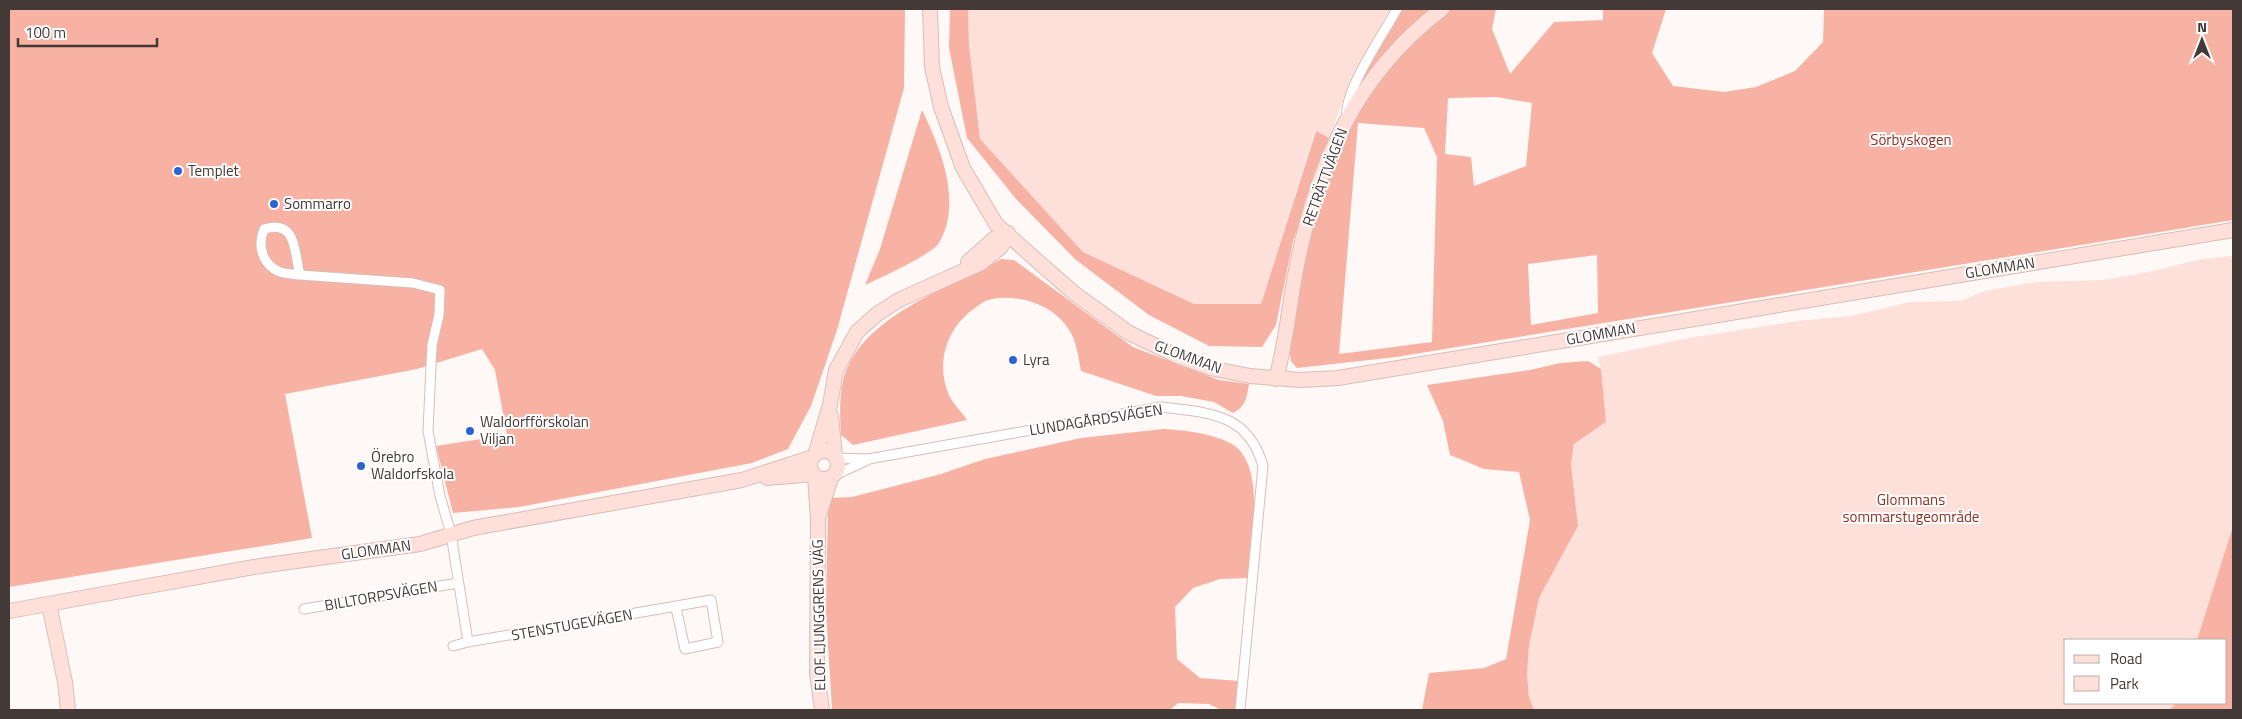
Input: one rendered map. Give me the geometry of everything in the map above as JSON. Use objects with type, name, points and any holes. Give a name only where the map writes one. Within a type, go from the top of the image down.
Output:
[{"type":"street","name":"GLOMMAN","points":[[930,9],[932,67],[941,107],[956,148],[1003,220],[1008,233],[1057,279],[1129,333],[1177,356],[1210,368],[1276,379],[1338,378],[2233,230]]},
{"type":"street","points":[[1347,117],[1345,107],[1355,84],[1398,9]]},
{"type":"street","name":"RETRÄTTVÄGEN","points":[[1276,379],[1295,271],[1313,200],[1347,117],[1379,70],[1405,40],[1442,9]]},
{"type":"street","points":[[300,275],[295,246],[290,235],[282,229],[272,226],[264,229],[261,244],[263,257],[268,265],[280,273],[300,275],[413,283],[440,290],[439,315],[432,345],[428,432],[440,496],[451,534],[468,642]]},
{"type":"street","points":[[830,405],[835,457],[838,465],[833,477],[826,480],[814,475],[811,466],[830,405],[836,370],[858,332],[876,314],[899,300],[981,263],[1001,247],[1008,233]]},
{"type":"street","name":"LUNDAGÅRDSVÄGEN","points":[[835,457],[868,459],[1161,407],[1199,411],[1238,425],[1249,435],[1259,450],[1263,466],[1240,710]]},
{"type":"street","points":[[814,456],[825,451],[835,457]]},
{"type":"street","name":"GLOMMAN","points":[[742,480],[814,456]]},
{"type":"street","name":"LUNDAGÅRDSVÄGEN","points":[[833,477],[868,459]]},
{"type":"street","name":"GLOMMAN","points":[[9,611],[260,566],[420,544],[451,534],[742,480],[814,475]]},
{"type":"street","name":"ELOF LJUNGGRENS VÄG","points":[[814,475],[818,520],[817,674],[822,710]]},
{"type":"street","name":"ELOF LJUNGGRENS VÄG","points":[[818,520],[833,477]]},
{"type":"street","name":"BILLTORPSVÄGEN","points":[[304,609],[458,583]]},
{"type":"street","name":"STENSTUGEVÄGEN","points":[[453,646],[676,608],[710,600],[718,642],[685,649],[676,608]]},
{"type":"street","points":[[50,604],[68,710]]},
{"type":"green space","points":[[9,9],[905,9],[904,88],[837,330],[811,406],[788,449],[752,463],[519,507],[453,513],[436,446],[507,435],[495,370],[482,349],[417,369],[285,394],[312,538],[9,587]]},
{"type":"green space","points":[[950,9],[968,9],[969,45],[980,139],[1083,252],[1194,304],[1261,304],[1316,131],[1329,138],[1293,241],[1276,325],[1262,347],[1209,346],[1149,315],[1076,260],[1016,199],[967,138],[949,48]]},
{"type":"green space","points":[[968,9],[1395,9],[1348,88],[1329,138],[1315,131],[1261,304],[1194,304],[1083,252],[980,139],[969,45]]},
{"type":"green space","points":[[1399,9],[1430,9],[1406,30],[1387,52],[1351,102],[1355,88]]},
{"type":"green space","name":"Sörbyskogen","points":[[1450,9],[1496,9],[1492,29],[1510,74],[1554,22],[1603,20],[1603,9],[1666,9],[1652,53],[1673,86],[1724,92],[1756,87],[1795,71],[1823,42],[1824,9],[2233,9],[2233,220],[1396,357],[1297,368],[1291,361],[1289,346],[1310,232],[1339,138],[1386,68]],"holes":[[[1496,97],[1532,103],[1526,166],[1474,186],[1471,157],[1445,154],[1448,98]],[[1358,123],[1424,128],[1437,157],[1432,342],[1339,354]],[[1597,255],[1598,313],[1531,325],[1528,264]]]},
{"type":"green space","points":[[922,110],[936,141],[946,175],[949,210],[946,227],[939,243],[926,254],[865,285],[880,249]]},
{"type":"green space","name":"Glommans sommarstugeområde","points":[[2233,256],[2233,526],[2197,639],[2064,639],[2064,704],[2175,704],[2169,710],[1534,710],[1529,697],[1527,674],[1529,646],[1539,598],[1578,526],[1571,464],[1574,444],[1606,422],[1601,369],[1598,357],[1689,338],[1797,321],[1851,316],[1910,302],[1960,301],[1985,291],[2036,282],[2102,280],[2144,273],[2202,259]]},
{"type":"green space","points":[[1001,259],[1014,260],[1133,347],[1219,380],[1249,384],[1241,408],[1233,413],[1214,402],[1181,396],[1156,396],[1081,371],[1073,337],[1059,317],[1037,304],[1025,300],[1000,298],[985,301],[965,316],[957,325],[946,347],[943,371],[945,383],[949,395],[967,420],[853,445],[841,435],[840,401],[843,381],[852,359],[867,339],[886,322],[909,307]]},
{"type":"green space","points":[[1588,361],[1601,369],[1606,422],[1574,444],[1571,464],[1578,526],[1539,598],[1529,646],[1527,674],[1529,697],[1534,710],[1422,710],[1429,673],[1484,668],[1506,659],[1530,520],[1519,472],[1484,469],[1450,455],[1443,421],[1427,385],[1530,370],[1560,363]]},
{"type":"green space","points":[[1163,429],[1197,433],[1230,443],[1242,453],[1249,467],[1253,485],[1254,526],[1248,578],[1220,579],[1193,588],[1175,607],[1177,659],[1200,678],[1239,681],[1235,710],[1221,710],[1209,704],[1178,703],[1170,710],[832,710],[826,611],[828,498],[852,497],[941,474],[985,459],[1081,438]]},
{"type":"green space","points":[[2233,526],[2233,710],[2169,710],[2175,704],[2227,704],[2227,639],[2197,639]]},
{"type":"place","name":"Templet","points":[[178,171]]},
{"type":"place","name":"Sommarro","points":[[274,204]]},
{"type":"place","name":"Lyra","points":[[1013,360]]},
{"type":"place","name":"Waldorfförskolan Viljan","points":[[470,431]]},
{"type":"place","name":"Örebro Waldorfskola","points":[[361,466]]}]
